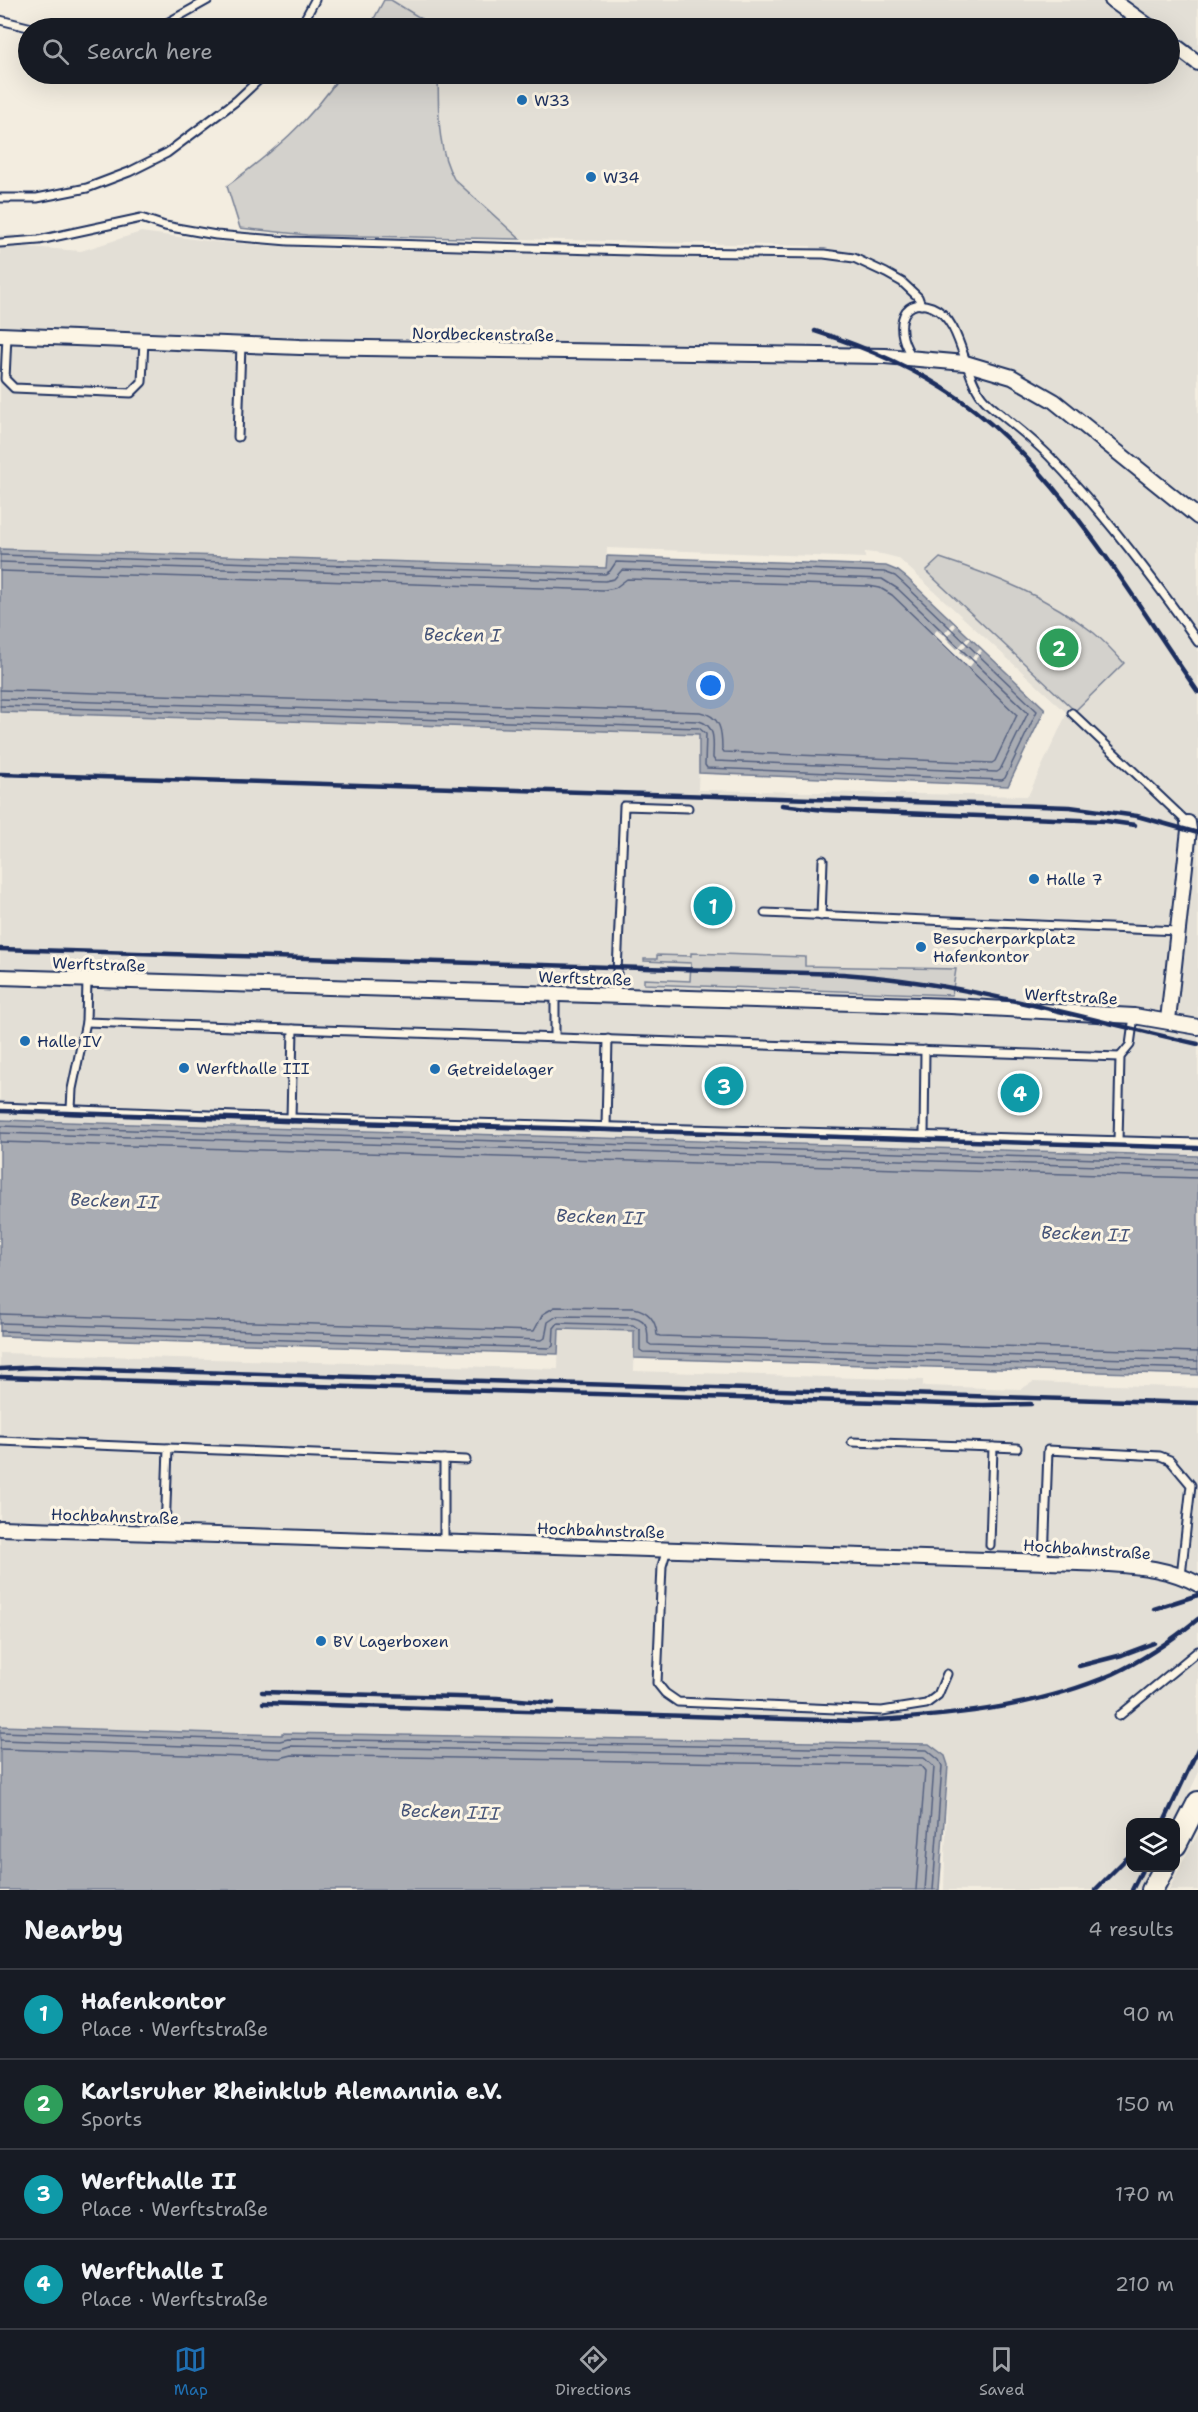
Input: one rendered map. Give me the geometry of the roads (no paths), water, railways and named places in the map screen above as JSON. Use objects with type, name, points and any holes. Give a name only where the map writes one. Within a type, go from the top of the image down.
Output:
[{"type":"main road","points":[[1180,1837],[1198,1802]]},
{"type":"main road","points":[[1152,1890],[1162,1872]]},
{"type":"street","points":[[1112,0],[1137,18]]},
{"type":"street","points":[[1180,50],[1198,63]]},
{"type":"street","name":"Nordbeckenstraße","points":[[3,335],[241,344],[913,357],[964,363],[1012,376],[1045,395],[1198,517]]},
{"type":"street","points":[[1168,1020],[1188,823]]},
{"type":"street","name":"Werftstraße","points":[[0,977],[951,1006],[1134,1016],[1168,1020],[1198,1027]]},
{"type":"street","name":"Hochbahnstraße","points":[[0,1528],[1141,1566],[1181,1576],[1198,1584]]},
{"type":"lane","points":[[176,18],[208,0]]},
{"type":"lane","points":[[305,18],[315,0]]},
{"type":"lane","points":[[0,20],[18,24]]},
{"type":"lane","points":[[0,198],[38,198],[77,190],[129,172],[167,153],[236,101],[254,84]]},
{"type":"lane","points":[[0,243],[39,240],[141,218],[165,226],[216,235],[288,241],[665,252],[824,254],[854,258],[886,273],[902,282],[918,297],[921,305]]},
{"type":"lane","points":[[913,357],[902,341],[901,323],[910,310],[921,305],[934,308],[948,321],[956,335],[964,363],[980,395],[1044,452],[1072,481],[1162,592],[1198,642]]},
{"type":"lane","points":[[3,335],[5,379],[14,388],[131,393],[142,382],[144,340]]},
{"type":"lane","points":[[237,437],[241,344]]},
{"type":"lane","points":[[1072,713],[1188,823]]},
{"type":"lane","points":[[616,996],[624,806],[688,808]]},
{"type":"lane","points":[[821,916],[823,860]]},
{"type":"lane","points":[[765,913],[1178,931]]},
{"type":"lane","points":[[71,1109],[72,1089],[86,1022],[87,980]]},
{"type":"lane","points":[[555,993],[555,1037]]},
{"type":"lane","points":[[1118,1141],[1120,1057],[1130,1045],[1134,1016]]},
{"type":"lane","points":[[86,1022],[1120,1057]]},
{"type":"lane","points":[[291,1118],[293,1029]]},
{"type":"lane","points":[[606,1126],[608,1039]]},
{"type":"lane","points":[[924,1135],[926,1050]]},
{"type":"lane","points":[[0,1107],[291,1118],[1198,1143]]},
{"type":"lane","points":[[0,1441],[466,1460]]},
{"type":"lane","points":[[852,1442],[1017,1448]]},
{"type":"lane","points":[[990,1545],[993,1447]]},
{"type":"lane","points":[[165,1534],[168,1448]]},
{"type":"lane","points":[[1044,1562],[1048,1450],[1148,1455],[1170,1460],[1191,1485],[1181,1576]]},
{"type":"lane","points":[[444,1459],[444,1542]]},
{"type":"lane","points":[[667,1549],[662,1566],[657,1683],[665,1694],[678,1702],[882,1711],[926,1704],[938,1695],[947,1674]]},
{"type":"lane","points":[[1119,1716],[1198,1651]]},
{"type":"water","name":"Becken I","points":[[0,549],[606,568],[607,556],[886,566],[907,578],[1045,709],[1008,786],[699,773],[699,734],[0,712]]},
{"type":"water","name":"Becken II","points":[[0,1120],[1198,1156],[1198,1375],[634,1358],[634,1331],[559,1329],[558,1354],[0,1336]]},
{"type":"water","name":"Becken III","points":[[0,1726],[282,1735],[282,1733],[929,1744],[945,1756],[948,1765],[939,1890],[0,1890]]},
{"type":"railway","points":[[815,331],[871,351],[906,367],[958,398],[994,427],[1028,460],[1090,534],[1198,692]]},
{"type":"railway","points":[[0,774],[1070,807],[1137,816],[1198,833]]},
{"type":"railway","points":[[782,805],[824,810],[1106,821],[1135,825]]},
{"type":"railway","points":[[0,949],[843,974],[888,978],[977,993],[1198,1044]]},
{"type":"railway","points":[[0,1111],[1198,1148]]},
{"type":"railway","points":[[0,1369],[34,1367],[1198,1403]]},
{"type":"railway","points":[[0,1377],[983,1405],[1031,1404]]},
{"type":"railway","points":[[1154,1609],[1198,1595]]},
{"type":"railway","points":[[263,1703],[856,1721],[922,1717],[1019,1703],[1083,1686],[1135,1662],[1168,1642],[1198,1619]]},
{"type":"railway","points":[[1079,1666],[1122,1655],[1154,1643]]},
{"type":"railway","points":[[262,1692],[497,1698],[553,1703]]},
{"type":"railway","points":[[1166,1818],[1198,1749]]},
{"type":"railway","points":[[1095,1890],[1126,1859]]},
{"type":"railway","points":[[1132,1890],[1141,1872]]},
{"type":"place","name":"W33","points":[[522,100]]},
{"type":"place","name":"W34","points":[[591,177]]},
{"type":"place","name":"Karlsruher Rheinklub Alemannia e.V.","points":[[1059,648]]},
{"type":"place","name":"Halle 7","points":[[1034,879]]},
{"type":"place","name":"Hafenkontor","points":[[713,906]]},
{"type":"place","name":"Besucherparkplatz Hafenkontor","points":[[921,947]]},
{"type":"place","name":"Halle IV","points":[[25,1041]]},
{"type":"place","name":"Werfthalle III","points":[[184,1068]]},
{"type":"place","name":"Getreidelager","points":[[435,1069]]},
{"type":"place","name":"Werfthalle II","points":[[724,1086]]},
{"type":"place","name":"Werfthalle I","points":[[1020,1093]]},
{"type":"place","name":"BV Lagerboxen","points":[[321,1641]]}]
